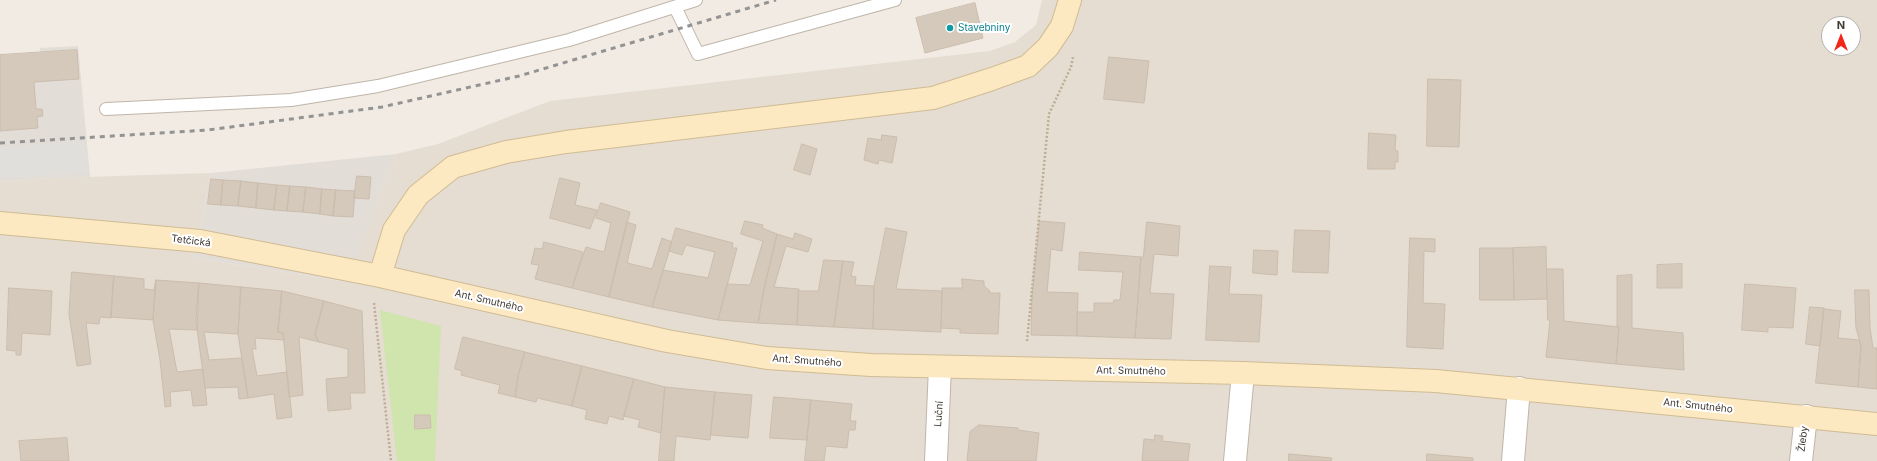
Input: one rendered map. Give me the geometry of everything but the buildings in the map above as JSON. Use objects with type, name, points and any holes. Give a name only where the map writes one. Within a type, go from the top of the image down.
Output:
[{"type":"street","points":[[380,276],[394,230],[418,195],[453,167],[506,152],[566,142],[933,98],[1028,66],[1048,47],[1062,26],[1070,0]]},
{"type":"street","name":"Tetčická","points":[[0,223],[200,241],[380,276]]},
{"type":"street","name":"Ant. Smutného","points":[[380,276],[666,341],[759,356],[871,365],[1243,373],[1436,381],[1877,424]]},
{"type":"street","name":"Luční","points":[[936,461],[940,367]]},
{"type":"street","points":[[1235,461],[1243,373]]},
{"type":"street","points":[[1513,461],[1520,388]]},
{"type":"street","name":"Žleby","points":[[1801,461],[1806,416]]},
{"type":"lane","points":[[106,110],[291,100],[378,86],[569,40],[696,0]]},
{"type":"lane","points":[[675,7],[698,54],[895,0]]},
{"type":"path","points":[[1027,341],[1049,114],[1071,67]]},
{"type":"path","points":[[374,303],[391,461]]},
{"type":"shaded area","points":[[1042,0],[1877,0],[1877,461],[0,461],[0,182],[54,178],[211,173],[194,258],[347,282],[396,154],[438,144],[550,101],[990,51],[1015,42],[1036,25]]},
{"type":"shaded area","points":[[78,46],[90,177],[0,182],[0,55],[40,53],[40,48]]},
{"type":"shaded area","points":[[84,141],[87,173],[0,178],[0,148]]},
{"type":"shaded area","points":[[396,154],[348,282],[194,258],[211,173]]},
{"type":"green space","points":[[380,310],[441,326],[435,461],[397,461]]},
{"type":"railway","points":[[0,143],[208,130],[382,107],[519,76],[776,0]]},
{"type":"place","name":"Stavebniny","points":[[950,28]]}]
